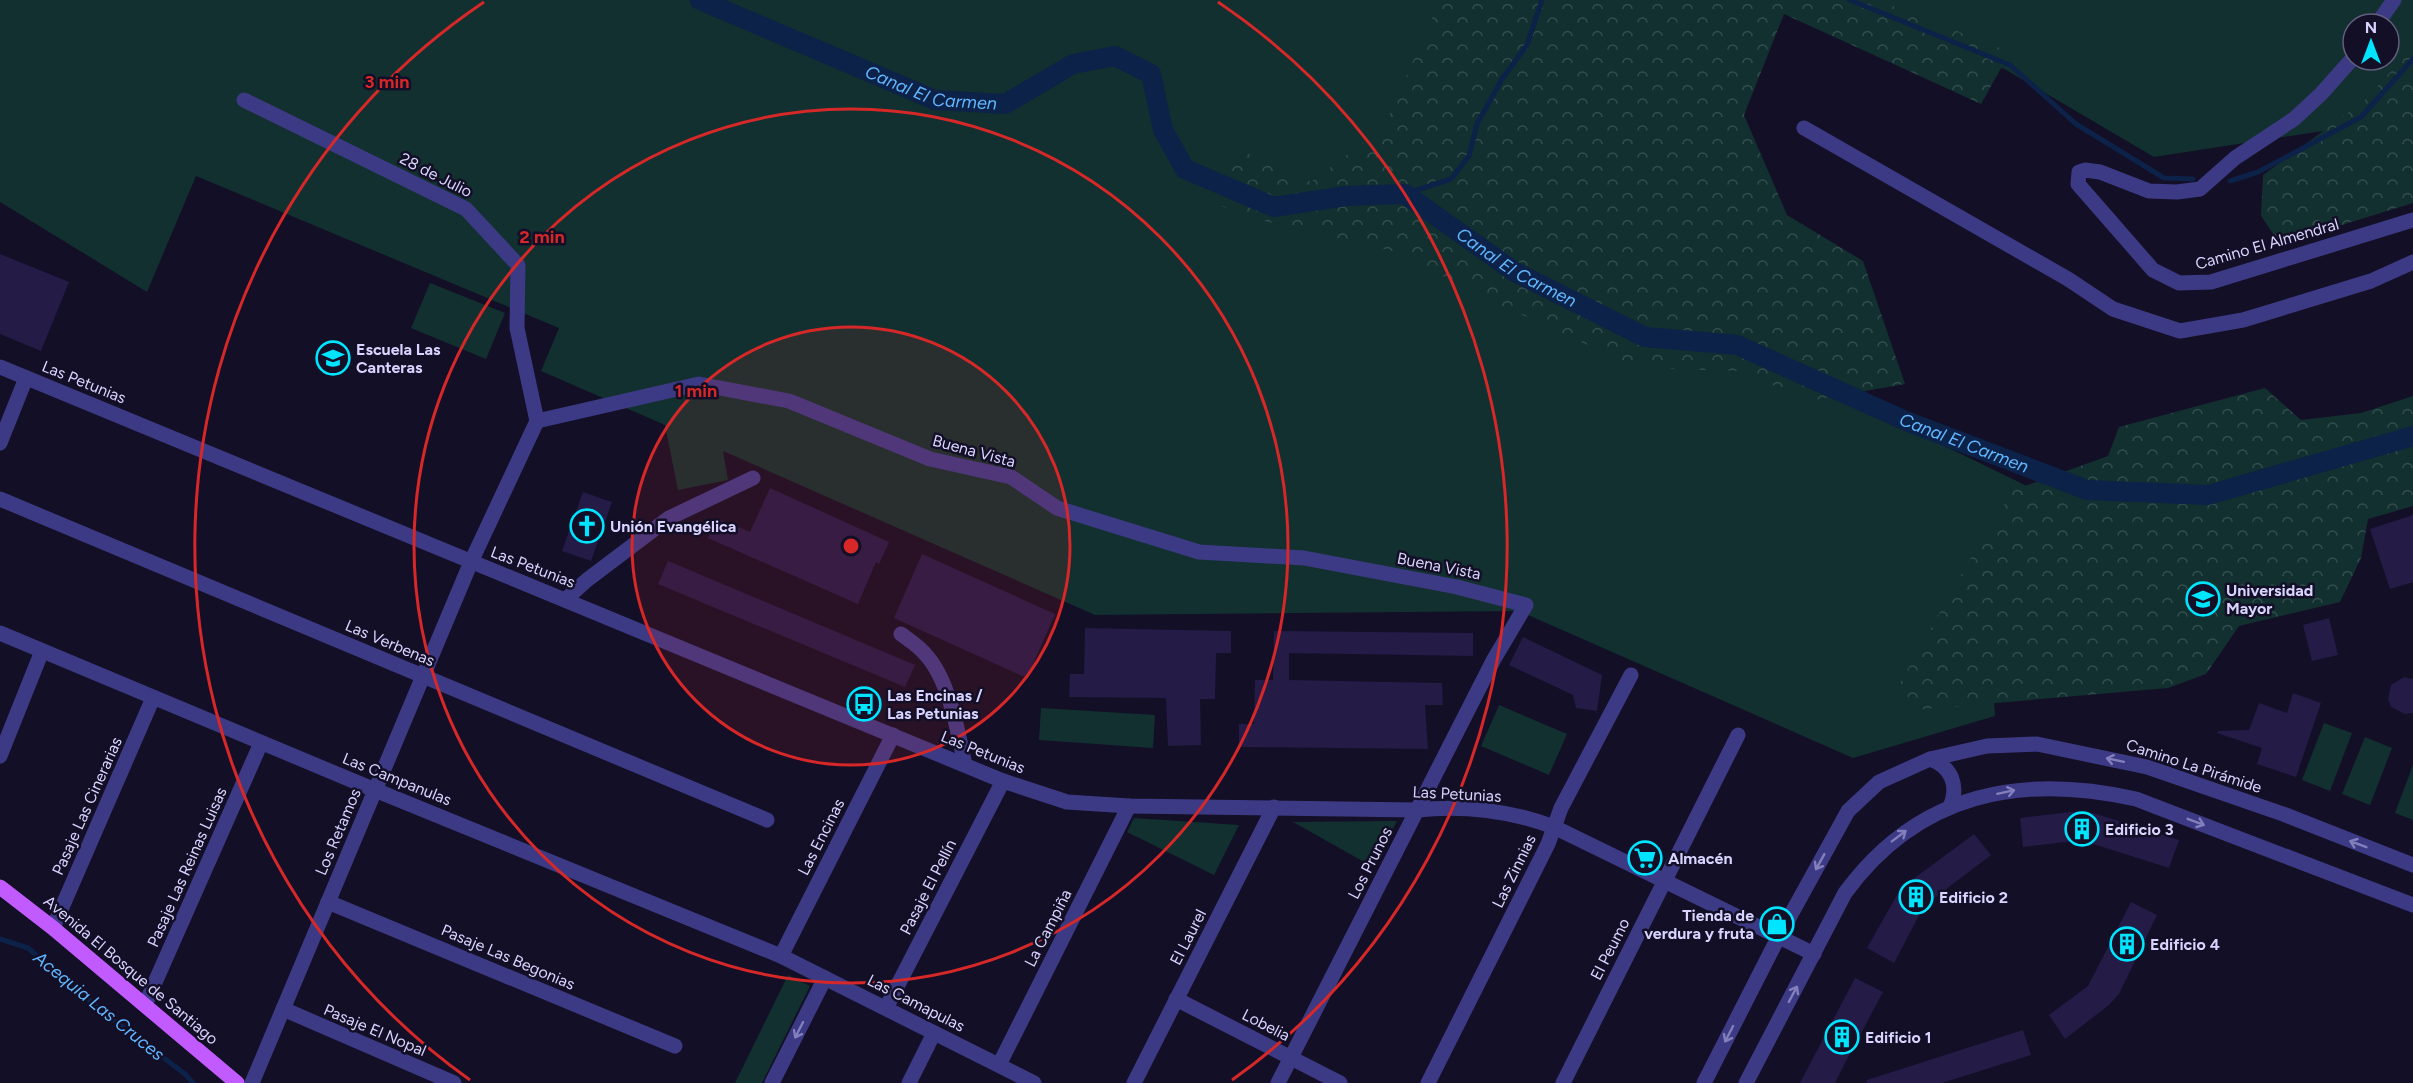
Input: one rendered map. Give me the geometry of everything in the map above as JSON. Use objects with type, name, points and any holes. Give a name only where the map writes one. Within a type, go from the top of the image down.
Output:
[{"type":"main road","name":"Avenida El Bosque de Santiago","points":[[0,887],[53,928],[237,1083]]},
{"type":"street","name":"Camino El Almendral","points":[[2341,72],[2294,119],[2235,158],[2200,189],[2177,192],[2149,190],[2100,172],[2085,170],[2079,172],[2078,184],[2153,270],[2178,283],[2211,282],[2413,220]]},
{"type":"street","name":"28 de Julio","points":[[244,100],[466,209],[518,265],[517,328],[537,421]]},
{"type":"street","points":[[1804,128],[2068,279],[2113,309],[2180,331],[2243,320],[2371,281],[2413,262]]},
{"type":"street","name":"Las Petunias","points":[[0,367],[1003,781],[1067,802],[1129,806],[1418,810],[1439,808],[1526,816],[1554,827],[1814,954]]},
{"type":"street","points":[[0,443],[27,378]]},
{"type":"street","name":"Buena Vista","points":[[537,421],[699,384],[789,401],[930,459],[1011,477],[1057,508],[1199,552],[1304,558],[1457,587],[1526,605],[1494,659]]},
{"type":"street","points":[[471,562],[537,421]]},
{"type":"street","points":[[566,599],[587,580],[669,518],[753,478]]},
{"type":"street","name":"Las Verbenas","points":[[0,499],[767,820]]},
{"type":"street","name":"Los Retamos","points":[[252,1083],[471,562]]},
{"type":"street","name":"Las Campanulas","points":[[0,633],[261,743],[781,956]]},
{"type":"street","points":[[901,634],[927,655],[940,679],[953,712],[965,765]]},
{"type":"street","points":[[0,756],[42,651]]},
{"type":"street","name":"Los Prunos","points":[[1278,1083],[1494,659]]},
{"type":"street","name":"Las Zinnias","points":[[1428,1083],[1548,844],[1562,808],[1631,675]]},
{"type":"street","name":"Pasaje Las Cinerarias","points":[[53,928],[153,698]]},
{"type":"street","name":"Las Encinas","points":[[781,956],[894,735]]},
{"type":"street","name":"El Peumo","points":[[1563,1083],[1738,735]]},
{"type":"street","name":"Pasaje Las Reinas Luisas","points":[[145,1005],[261,743]]},
{"type":"street","name":"Camino La Pirámide","points":[[1704,1083],[1778,938],[1848,811],[1879,782],[1930,759],[1987,746],[2037,744],[2147,767],[2283,814],[2413,865]]},
{"type":"street","points":[[1930,759],[1945,767],[1953,781],[1955,791],[1950,807]]},
{"type":"street","name":"Pasaje El Pellín","points":[[886,1008],[1003,781]]},
{"type":"street","points":[[1746,1083],[1845,893],[1874,858],[1909,828],[1950,807],[1973,799],[2021,788],[2101,791],[2136,799],[2413,905]]},
{"type":"street","name":"La Campiña","points":[[999,1065],[1129,806]]},
{"type":"street","name":"El Laurel","points":[[1134,1083],[1274,807]]},
{"type":"street","name":"Pasaje Las Begonias","points":[[328,902],[675,1046]]},
{"type":"street","name":"Las Camapulas","points":[[781,956],[1034,1083]]},
{"type":"street","points":[[772,1083],[825,978]]},
{"type":"street","name":"Lobelia","points":[[1176,999],[1340,1083]]},
{"type":"street","name":"Pasaje El Nopal","points":[[283,1009],[454,1083]]},
{"type":"street","points":[[909,1083],[934,1033]]},
{"type":"green space","points":[[0,0],[1628,0],[1737,345],[2029,487],[1991,654],[1995,716],[1853,758],[1519,611],[1095,615],[723,451],[728,480],[678,490],[665,425],[541,371],[559,328],[196,176],[147,292],[0,202]]},
{"type":"green space","points":[[1440,0],[1878,0],[2010,52],[1981,104],[1784,14],[1744,115],[1787,215],[1863,261],[1905,384],[1809,401],[1741,371],[1638,368],[1483,297],[1396,252],[1248,217],[1214,203],[1222,164],[1246,153],[1311,182],[1384,127]]},
{"type":"green space","points":[[1853,0],[2413,0],[2413,82],[2368,124],[2154,157],[2006,70]]},
{"type":"green space","points":[[2413,47],[2413,203],[2280,244],[2261,216],[2263,175],[2363,102],[2390,72],[2401,72],[2401,60]]},
{"type":"green space","points":[[430,283],[505,313],[486,359],[411,328]]},
{"type":"green space","points":[[2265,388],[2301,420],[2361,413],[2413,396],[2413,506],[2368,519],[2361,558],[2340,602],[2239,626],[2206,674],[2168,688],[1915,710],[1900,683],[1980,542],[2014,490],[2108,456],[2119,427]]},
{"type":"green space","points":[[1499,705],[1567,734],[1549,775],[1481,746]]},
{"type":"green space","points":[[1041,708],[1155,715],[1153,748],[1039,740]]},
{"type":"green space","points":[[2324,723],[2352,733],[2330,791],[2302,780]]},
{"type":"green space","points":[[2365,737],[2392,748],[2370,805],[2342,794]]},
{"type":"green space","points":[[2413,765],[2413,820],[2395,813]]},
{"type":"green space","points":[[1134,818],[1239,825],[1214,875],[1127,832]]},
{"type":"green space","points":[[1397,821],[1373,867],[1293,822]]},
{"type":"green space","points":[[788,975],[810,986],[762,1083],[735,1083]]},
{"type":"building","points":[[0,254],[69,282],[41,351],[0,334]]},
{"type":"building","points":[[770,488],[889,542],[879,564],[876,562],[858,604],[708,538],[717,518],[750,532]]},
{"type":"building","name":"Unión Evangélica","points":[[583,492],[612,502],[591,561],[562,551]]},
{"type":"building","points":[[2413,515],[2413,582],[2390,589],[2370,529]]},
{"type":"building","points":[[922,554],[1055,614],[1027,678],[894,618]]},
{"type":"building","points":[[668,561],[915,665],[905,687],[658,584]]},
{"type":"building","points":[[2329,618],[2338,655],[2312,661],[2303,625]]},
{"type":"building","points":[[1085,628],[1231,631],[1231,653],[1216,653],[1215,699],[1200,699],[1201,745],[1168,746],[1166,698],[1069,697],[1070,674],[1084,674]]},
{"type":"building","points":[[1274,631],[1473,633],[1473,656],[1289,653],[1289,680],[1442,683],[1443,705],[1425,705],[1428,749],[1239,747],[1239,724],[1254,724],[1255,680],[1273,680]]},
{"type":"building","points":[[1523,637],[1602,675],[1597,711],[1576,708],[1573,695],[1509,665]]},
{"type":"building","points":[[2404,677],[2413,679],[2413,713],[2405,714],[2391,707],[2388,699],[2391,685]]},
{"type":"building","points":[[2293,693],[2321,703],[2296,777],[2257,764],[2262,748],[2217,733],[2218,731],[2249,730],[2259,703],[2287,713]]},
{"type":"building","name":"Edificio 3","points":[[2070,812],[2093,813],[2179,840],[2169,868],[2087,842],[2073,841],[2023,847],[2020,818]]},
{"type":"building","name":"Edificio 2","points":[[1974,834],[1991,855],[1924,906],[1894,963],[1867,948],[1901,888]]},
{"type":"building","name":"Edificio 4","points":[[2131,902],[2157,915],[2119,994],[2109,1005],[2065,1039],[2049,1015],[2088,986]]},
{"type":"building","name":"Edificio 1","points":[[1855,978],[1883,992],[1835,1083],[1800,1083]]},
{"type":"building","points":[[2023,1030],[2031,1055],[1942,1083],[1867,1083],[1867,1080]]},
{"type":"waterway","name":"Canal El Carmen","points":[[700,0],[935,100],[1005,104],[1073,64],[1115,56],[1151,74],[1163,130],[1185,169],[1274,207],[1346,196],[1405,194],[1515,272],[1645,337],[1737,345],[1906,421],[2087,490],[2208,495],[2413,436]]},
{"type":"waterway","points":[[1405,194],[1451,179],[1469,156],[1477,124],[1502,79],[1527,45],[1542,0]]},
{"type":"waterway","points":[[1850,0],[2010,65],[2076,124],[2164,178],[2193,179]]},
{"type":"waterway","points":[[2230,181],[2258,172],[2361,117],[2413,59]]},
{"type":"waterway","name":"Acequia Las Cruces","points":[[0,939],[28,948],[102,1011],[185,1074],[193,1083]]},
{"type":"place","name":"Escuela Las Canteras","points":[[333,358]]},
{"type":"place","name":"Unión Evangélica","points":[[587,526]]},
{"type":"place","name":"Universidad Mayor","points":[[2203,599]]},
{"type":"place","name":"Las Encinas / Las Petunias","points":[[864,704]]},
{"type":"place","name":"Edificio 3","points":[[2082,829]]},
{"type":"place","name":"Almacén","points":[[1645,858]]},
{"type":"place","name":"Edificio 2","points":[[1916,897]]},
{"type":"place","name":"Tienda de verdura y fruta","points":[[1777,924]]},
{"type":"place","name":"Edificio 4","points":[[2127,944]]},
{"type":"place","name":"Edificio 1","points":[[1842,1037]]}]
